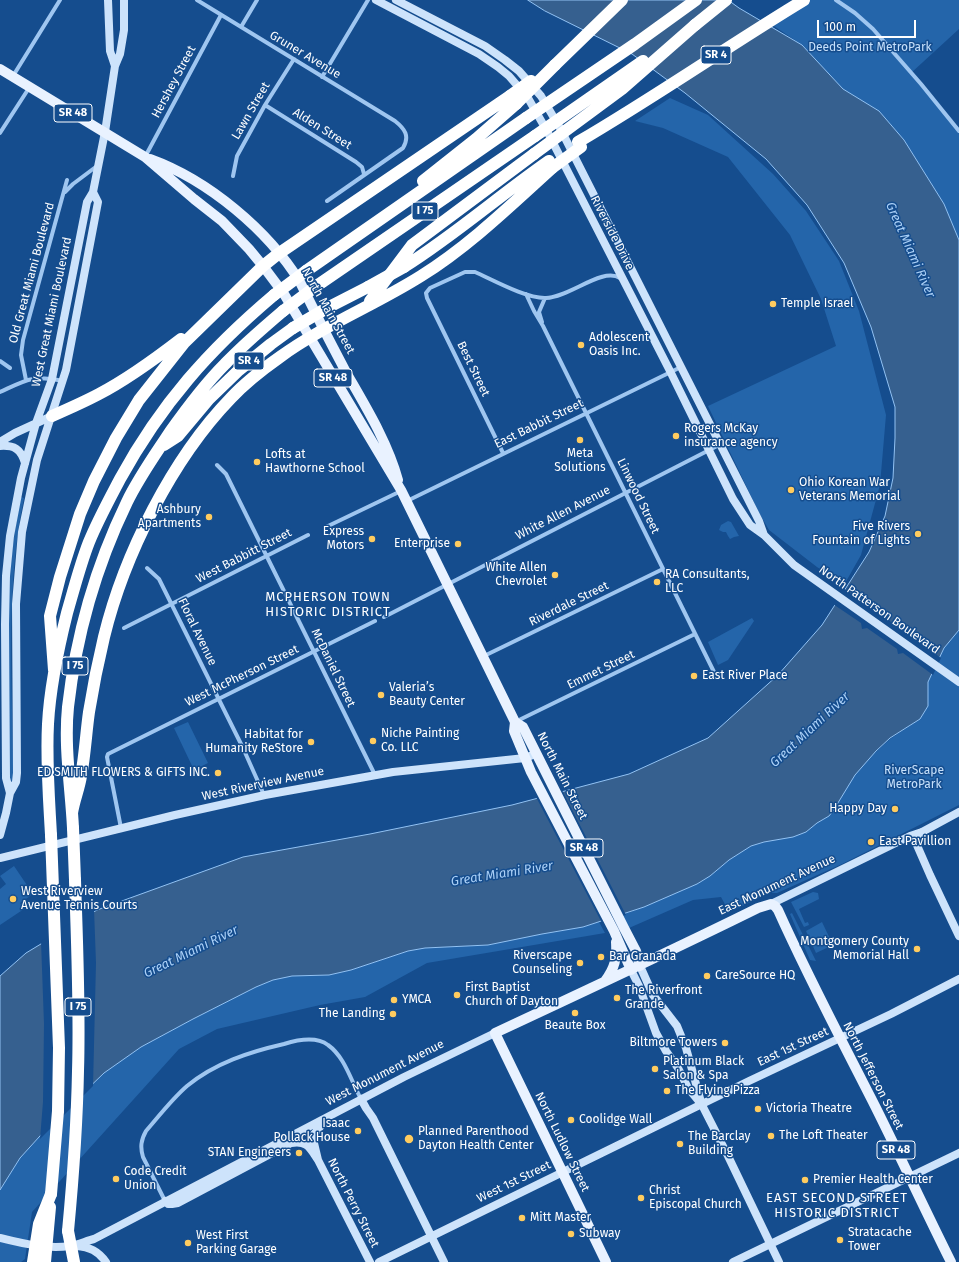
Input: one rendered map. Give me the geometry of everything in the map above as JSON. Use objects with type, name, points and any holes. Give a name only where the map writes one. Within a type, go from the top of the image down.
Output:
[{"type":"highway","points":[[592,30],[615,0]]},
{"type":"highway","points":[[407,200],[423,180],[476,139],[513,100],[555,64],[622,0]]},
{"type":"highway","name":"I 75","points":[[45,1262],[58,1111],[59,1048],[48,781],[48,725],[54,670],[69,608],[88,544],[107,501],[138,447],[156,419],[177,392],[211,352],[274,295],[407,200],[635,44],[696,0]]},
{"type":"highway","name":"I 75","points":[[65,1262],[76,1134],[78,1070],[78,985],[73,828],[67,735],[68,707],[79,639],[96,578],[127,502],[184,412],[214,375],[242,347],[283,311],[315,287],[695,25],[726,0]]},
{"type":"highway","name":"SR 4","points":[[160,448],[178,436],[209,399],[229,379],[256,355],[293,328],[404,267],[439,245],[517,184],[551,164],[758,28],[804,0]]},
{"type":"highway","points":[[361,309],[372,299],[412,245],[622,88],[695,25]]},
{"type":"highway","points":[[54,670],[50,616],[60,577],[80,514],[88,494],[116,438],[139,400],[169,361],[199,328],[263,266],[278,254],[513,100]]},
{"type":"highway","points":[[72,813],[81,780],[89,713],[105,636],[134,547],[167,484],[193,444],[231,398],[280,357],[324,329],[420,277],[459,250],[491,223],[551,164]]},
{"type":"highway","points":[[52,416],[83,402],[116,384],[148,363],[190,332],[199,328]]},
{"type":"highway","points":[[32,1262],[39,1224],[51,1194]]},
{"type":"highway","points":[[68,1231],[74,1262]]},
{"type":"main road","points":[[108,0],[110,51],[116,66]]},
{"type":"main road","name":"West Great Miami Boulevard","points":[[10,793],[6,778],[5,596],[12,525],[18,492],[36,423],[52,379],[87,202],[93,192],[99,165],[116,66],[122,42],[124,0]]},
{"type":"main road","name":"Riverside Drive","points":[[376,0],[479,54],[498,67],[522,90],[532,104],[547,131],[741,513],[750,525],[764,535],[785,557],[804,572]]},
{"type":"main road","name":"Riverside Drive","points":[[396,0],[485,46],[520,72],[541,96],[560,128],[681,366],[719,445],[759,521],[764,535]]},
{"type":"main road","name":"North Main Street","points":[[0,69],[145,157],[222,221],[249,249],[284,294],[402,490]]},
{"type":"main road","name":"North Main Street","points":[[145,157],[165,165],[198,182],[225,200],[256,229],[300,282],[395,466],[406,501],[448,583],[515,722],[514,731],[531,772],[614,932],[636,968],[644,977],[653,995],[677,1026],[691,1065],[702,1105],[779,1262]]},
{"type":"main road","name":"West Great Miami Boulevard","points":[[0,835],[4,824],[10,793],[16,782],[17,773],[15,626],[20,549],[32,482],[42,445],[63,382],[98,202],[93,192]]},
{"type":"main road","points":[[0,442],[52,416]]},
{"type":"main road","points":[[0,446],[16,447],[21,452],[26,462]]},
{"type":"main road","name":"North Patterson Boulevard","points":[[804,572],[959,682]]},
{"type":"main road","name":"North Main Street","points":[[515,722],[523,727],[535,754],[636,951],[636,968],[639,986],[653,1026],[688,1088],[702,1105]]},
{"type":"main road","name":"West Riverview Avenue","points":[[0,858],[175,815],[265,795],[375,775],[525,758],[535,754]]},
{"type":"main road","name":"East Monument Avenue","points":[[605,981],[636,968],[758,908],[771,904],[910,836],[922,832],[959,812]]},
{"type":"main road","points":[[922,832],[918,836],[916,843],[959,936]]},
{"type":"main road","name":"North Jefferson Street","points":[[771,904],[776,906],[951,1262]]},
{"type":"main road","name":"SR 48","points":[[605,981],[615,964],[616,953],[614,932]]},
{"type":"main road","name":"East 1st Street","points":[[702,1105],[959,979]]},
{"type":"main road","name":"West Monument Avenue","points":[[0,1238],[49,1248],[72,1246],[94,1238],[361,1099],[605,981]]},
{"type":"main road","name":"North Ludlow Street","points":[[496,1033],[606,1262]]},
{"type":"main road","points":[[361,1099],[376,1125],[444,1262]]},
{"type":"main road","name":"West 1st Street","points":[[379,1262],[702,1105]]},
{"type":"main road","name":"North Perry Street","points":[[332,1114],[314,1134],[313,1139],[318,1160],[370,1262]]},
{"type":"main road","points":[[166,1201],[168,1204],[178,1202],[290,1143],[301,1142],[306,1144],[318,1160]]},
{"type":"main road","points":[[733,1262],[959,1153]]},
{"type":"main road","points":[[32,1262],[72,1246],[89,1247],[100,1255],[106,1262]]},
{"type":"street","points":[[13,77],[60,0]]},
{"type":"street","name":"Gruner Avenue","points":[[197,0],[395,121],[402,128],[406,134],[407,141],[403,148],[364,174]]},
{"type":"street","points":[[241,27],[257,0]]},
{"type":"street","points":[[322,77],[368,0]]},
{"type":"street","points":[[836,0],[855,13],[873,29],[959,131]]},
{"type":"street","name":"Hershey Street","points":[[145,157],[221,15]]},
{"type":"street","name":"Lawn Street","points":[[233,176],[237,156],[265,105],[294,59]]},
{"type":"street","points":[[0,133],[30,87]]},
{"type":"street","name":"Alden Street","points":[[265,105],[356,162],[362,167],[364,174]]},
{"type":"street","name":"Old Great Miami Boulevard","points":[[63,195],[69,187],[99,165]]},
{"type":"street","points":[[327,201],[364,174]]},
{"type":"street","name":"Old Great Miami Boulevard","points":[[26,380],[21,355],[23,340],[67,180]]},
{"type":"street","name":"Best Street","points":[[503,453],[426,298],[426,293],[430,288],[470,271],[526,294]]},
{"type":"street","points":[[526,294],[545,298],[567,293],[607,275],[616,276],[622,279]]},
{"type":"street","name":"Linwood Street","points":[[526,294],[716,676]]},
{"type":"street","name":"Linwood Street","points":[[543,326],[540,312],[545,298]]},
{"type":"street","points":[[0,362],[10,368]]},
{"type":"street","name":"East Babbit Street","points":[[406,501],[681,366]]},
{"type":"street","points":[[0,392],[26,380],[40,377],[63,382]]},
{"type":"street","name":"White Allen Avenue","points":[[448,583],[719,445]]},
{"type":"street","name":"McDaniel Street","points":[[217,465],[226,474],[375,775]]},
{"type":"street","points":[[326,527],[402,490]]},
{"type":"street","name":"West Babbitt Street","points":[[124,628],[308,535]]},
{"type":"street","name":"Floral Avenue","points":[[147,568],[159,579],[265,795]]},
{"type":"street","name":"Riverdale Street","points":[[484,656],[663,569]]},
{"type":"street","points":[[384,617],[448,583]]},
{"type":"street","name":"West McPherson Street","points":[[121,829],[107,757],[111,752],[375,621]]},
{"type":"street","name":"Emmet Street","points":[[515,722],[695,634]]},
{"type":"street","points":[[166,1201],[143,1157],[141,1150],[142,1141],[146,1131],[173,1100],[192,1083],[213,1069],[247,1054],[268,1047],[303,1040],[323,1042],[334,1050],[340,1057],[361,1099]]},
{"type":"green space","name":"Deeds Point MetroPark","points":[[810,0],[959,0],[959,29],[911,73],[959,131],[959,240],[944,204],[904,140],[879,111],[843,89],[802,45],[768,22]]},
{"type":"green space","points":[[670,98],[708,115],[773,174],[806,211],[839,261],[859,311],[886,415],[880,485],[861,555],[844,585],[817,567],[769,530],[758,511],[708,406],[836,346],[821,299],[790,235],[728,157],[663,128],[635,121]]},
{"type":"green space","points":[[21,497],[24,498],[18,530],[12,596],[11,662],[13,780],[11,781],[9,780],[8,603],[15,532]]},
{"type":"green space","points":[[728,521],[731,522],[739,536],[730,539],[726,532],[719,530],[721,525]]},
{"type":"green space","points":[[752,618],[754,621],[728,660],[718,665],[708,642]]},
{"type":"green space","name":"RiverScape MetroPark","points":[[959,630],[959,805],[842,864],[777,893],[769,893],[734,910],[728,910],[721,897],[693,900],[629,928],[622,915],[697,884],[710,876],[729,860],[751,846],[806,832],[829,816],[855,775],[867,760],[890,739],[920,719],[928,706],[928,682],[944,648]]},
{"type":"green space","points":[[188,722],[208,763],[194,770],[174,728]]},
{"type":"green space","name":"West Riverview Avenue Tennis Courts","points":[[14,866],[33,894],[20,903],[24,909],[0,925],[0,889],[6,884],[0,876]]},
{"type":"green space","points":[[813,892],[818,893],[819,899],[799,909],[805,923],[808,922],[809,925],[804,927],[791,902]]},
{"type":"green space","points":[[792,913],[816,961],[810,960],[790,914]]},
{"type":"green space","points":[[599,922],[605,933],[427,963],[365,997],[320,1005],[217,1029],[179,1049],[32,1212],[25,1259],[21,1262],[0,1262],[0,1190],[20,1158],[49,1126],[104,1073],[141,1047],[256,987],[273,980],[292,976],[329,975],[351,970],[408,951],[425,948],[488,945],[583,927]]},
{"type":"green space","points":[[822,922],[833,945],[816,953],[806,931]]},
{"type":"water","name":"Great Miami River","points":[[528,0],[728,0],[802,45],[843,89],[879,111],[904,140],[944,204],[959,240],[959,630],[944,648],[928,682],[928,706],[920,719],[890,738],[876,751],[855,775],[829,816],[806,832],[793,837],[751,846],[729,860],[710,876],[697,884],[644,907],[583,927],[488,945],[425,948],[408,951],[351,970],[329,975],[292,976],[273,980],[193,1019],[141,1047],[104,1073],[49,1126],[20,1158],[0,1190],[0,976],[26,953],[97,910],[243,857],[370,834],[512,805],[629,774],[708,738],[778,675],[822,625],[869,552],[885,516],[893,478],[895,407],[871,327],[844,263],[807,205],[766,159],[685,93],[632,54],[545,11]]},
{"type":"pier","points":[[843,588],[871,608],[877,607],[878,612],[907,634],[913,633],[914,638],[941,658],[933,675],[903,653],[898,654],[897,649],[867,628],[862,629],[861,623],[833,604]]},
{"type":"pier","points":[[562,790],[626,915],[602,923],[536,797]]},
{"type":"pier","points":[[94,909],[96,963],[93,1086],[40,1139],[43,1102],[44,1024],[41,941]]},
{"type":"place","name":"Temple Israel","points":[[773,304]]},
{"type":"place","name":"Adolescent Oasis Inc.","points":[[581,345]]},
{"type":"place","name":"Rogers McKay insurance agency","points":[[676,436]]},
{"type":"place","name":"Meta Solutions","points":[[580,440]]},
{"type":"place","name":"Lofts at Hawthorne School","points":[[257,462]]},
{"type":"place","name":"Ohio Korean War Veterans Memorial","points":[[791,490]]},
{"type":"place","name":"Ashbury Apartments","points":[[209,517]]},
{"type":"place","name":"Five Rivers Fountain of Lights","points":[[918,534]]},
{"type":"place","name":"Express Motors","points":[[372,539]]},
{"type":"place","name":"Enterprise","points":[[458,544]]},
{"type":"place","name":"White Allen Chevrolet","points":[[555,575]]},
{"type":"place","name":"RA Consultants, LLC","points":[[657,582]]},
{"type":"place","name":"East River Place","points":[[694,676]]},
{"type":"place","name":"Valeria’s Beauty Center","points":[[381,695]]},
{"type":"place","name":"Niche Painting Co. LLC","points":[[373,741]]},
{"type":"place","name":"Habitat for Humanity ReStore","points":[[311,742]]},
{"type":"place","name":"ED SMITH FLOWERS & GIFTS INC.","points":[[218,773]]},
{"type":"place","name":"Happy Day","points":[[895,809]]},
{"type":"place","name":"East Pavillion","points":[[871,842]]},
{"type":"place","name":"West Riverview Avenue Tennis Courts","points":[[13,899]]},
{"type":"place","name":"Montgomery County Memorial Hall","points":[[917,949]]},
{"type":"place","name":"Bar Granada","points":[[601,957]]},
{"type":"place","name":"Riverscape Counseling","points":[[580,963]]},
{"type":"place","name":"CareSource HQ","points":[[707,976]]},
{"type":"place","name":"First Baptist Church of Dayton","points":[[457,995]]},
{"type":"place","name":"The Riverfront Grande","points":[[617,998]]},
{"type":"place","name":"YMCA","points":[[394,1000]]},
{"type":"place","name":"Beaute Box","points":[[575,1013]]},
{"type":"place","name":"The Landing","points":[[393,1014]]},
{"type":"place","name":"Biltmore Towers","points":[[725,1043]]},
{"type":"place","name":"Platinum Black Salon & Spa","points":[[655,1069]]},
{"type":"place","name":"The Flying Pizza","points":[[667,1091]]},
{"type":"place","name":"Victoria Theatre","points":[[758,1109]]},
{"type":"place","name":"Coolidge Wall","points":[[571,1120]]},
{"type":"place","name":"Isaac Pollack House","points":[[358,1131]]},
{"type":"place","name":"The Loft Theater","points":[[771,1136]]},
{"type":"place","name":"Planned Parenthood Dayton Health Center","points":[[409,1139]]},
{"type":"place","name":"The Barclay Building","points":[[680,1144]]},
{"type":"place","name":"STAN Engineers","points":[[299,1153]]},
{"type":"place","name":"Code Credit Union","points":[[116,1179]]},
{"type":"place","name":"Premier Health Center","points":[[805,1180]]},
{"type":"place","name":"Christ Episcopal Church","points":[[641,1198]]},
{"type":"place","name":"Mitt Master","points":[[522,1218]]},
{"type":"place","name":"Subway","points":[[571,1234]]},
{"type":"place","name":"Stratacache Tower","points":[[840,1240]]},
{"type":"place","name":"West First Parking Garage","points":[[188,1243]]},
{"type":"district","name":"MCPHERSON TOWN HISTORIC DISTRICT","points":[[328,604]]},
{"type":"district","name":"EAST SECOND STREET HISTORIC DISTRICT","points":[[837,1206]]}]
